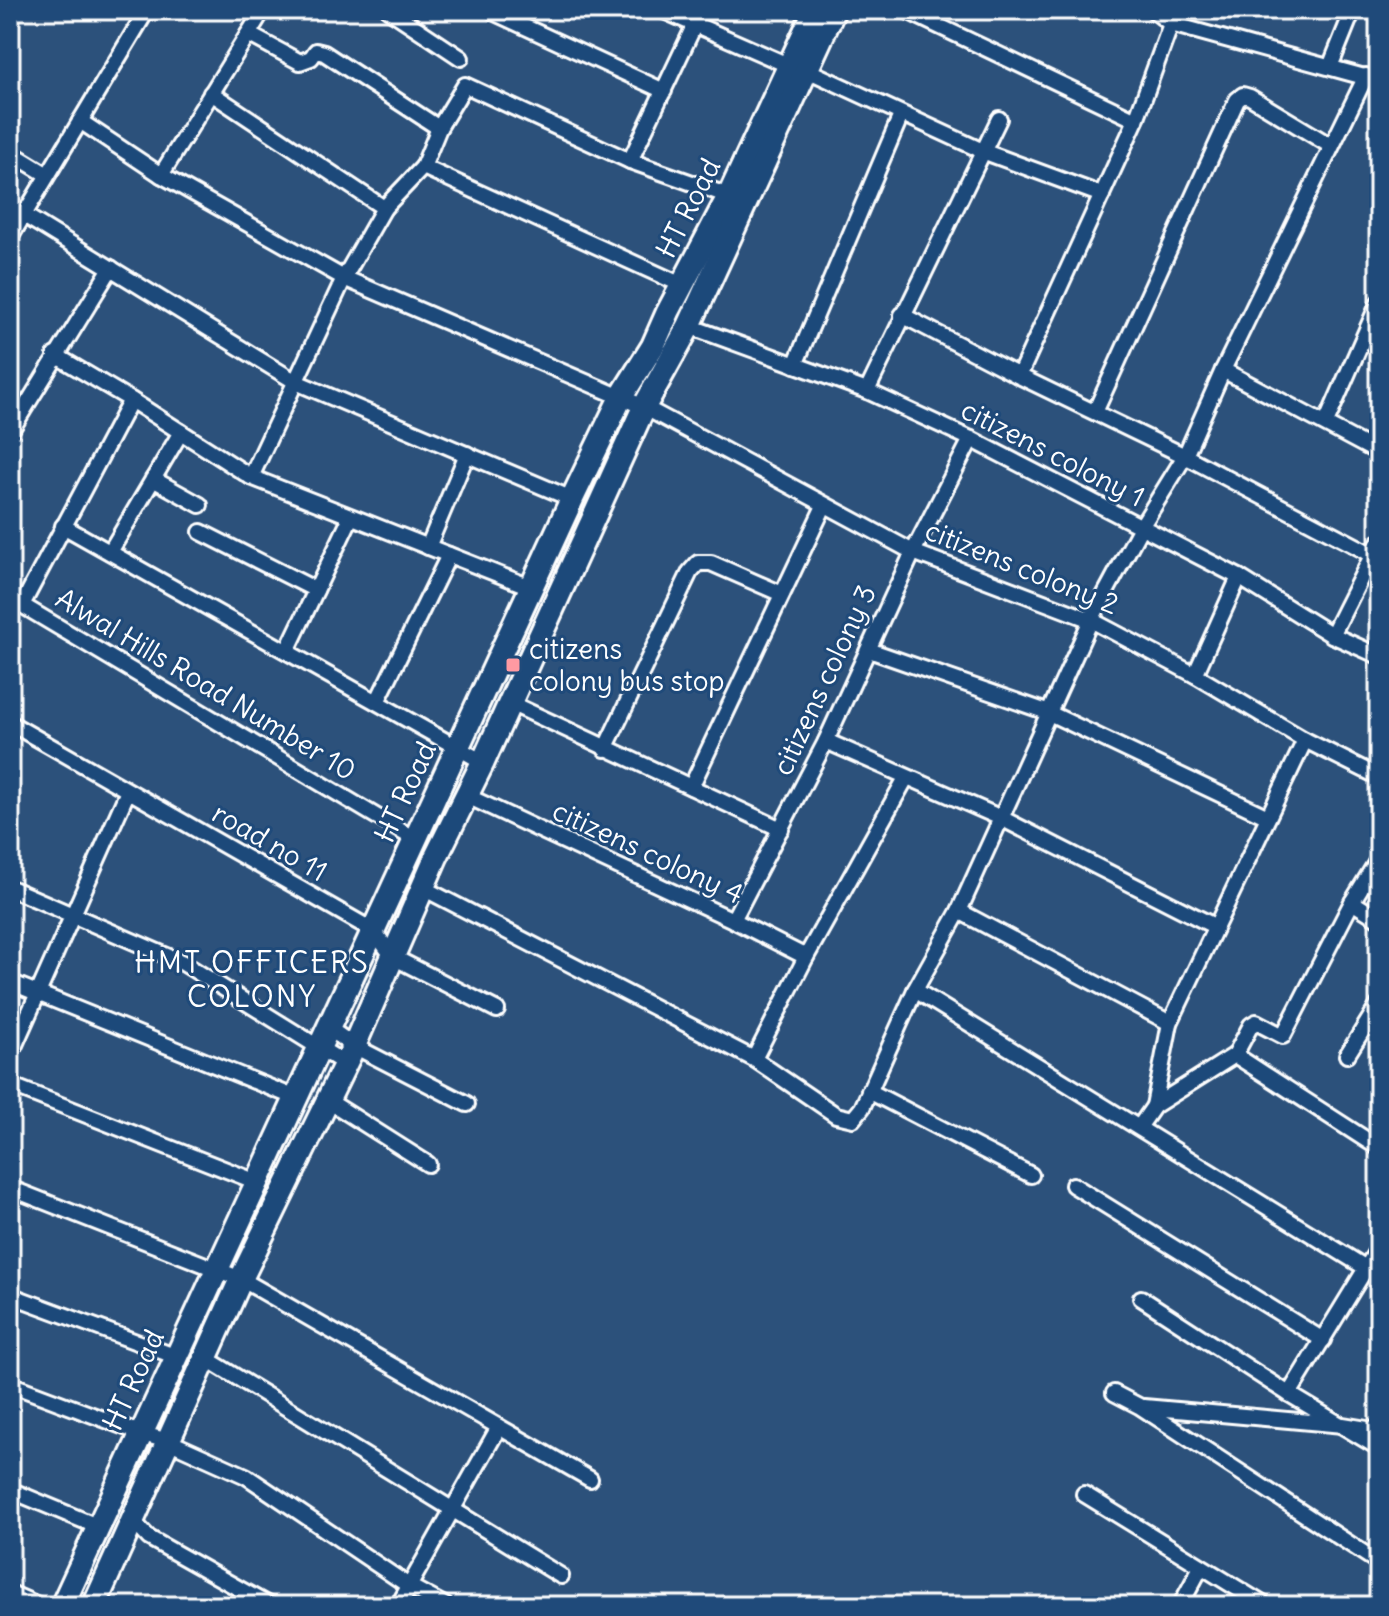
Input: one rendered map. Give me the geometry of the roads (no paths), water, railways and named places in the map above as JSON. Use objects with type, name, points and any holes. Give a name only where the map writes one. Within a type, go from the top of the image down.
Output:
[{"type":"street","points":[[10,238],[147,10]]},
{"type":"street","points":[[161,175],[263,10]]},
{"type":"street","points":[[389,10],[461,58]]},
{"type":"street","points":[[662,10],[985,152],[1102,195]]},
{"type":"street","name":"HT Road","points":[[101,1603],[133,1521],[241,1279],[349,1055],[644,407],[689,326],[798,68],[815,10]]},
{"type":"street","name":"HT Road","points":[[62,1606],[621,397],[653,346],[682,285],[798,68],[834,10]]},
{"type":"street","points":[[905,10],[1136,120]]},
{"type":"street","points":[[423,888],[754,1059],[836,1115],[853,1119],[862,1108],[915,990],[959,911],[1091,620],[1141,527],[1185,456],[1331,146],[1372,78],[1171,24],[1153,10]]},
{"type":"street","points":[[1330,67],[1353,10]]},
{"type":"street","points":[[495,13],[664,91]]},
{"type":"street","points":[[630,161],[695,24]]},
{"type":"street","points":[[1019,376],[1136,120],[1171,24]]},
{"type":"street","points":[[248,34],[300,62],[311,58],[316,51],[324,53],[439,128]]},
{"type":"street","points":[[251,477],[344,278],[384,208],[423,167],[439,128],[465,85],[630,161],[729,196]]},
{"type":"street","points":[[211,93],[384,208]]},
{"type":"street","points":[[1095,412],[1237,100],[1243,95],[1250,97],[1331,146]]},
{"type":"street","points":[[795,365],[901,115]]},
{"type":"street","points":[[867,391],[999,119]]},
{"type":"street","name":"citizens colony 2","points":[[80,121],[161,175],[344,278],[644,407],[913,552],[1091,620],[1195,675],[1305,740],[1379,777]]},
{"type":"street","points":[[10,152],[46,174]]},
{"type":"street","points":[[423,167],[682,285]]},
{"type":"street","points":[[24,215],[296,382],[572,499]]},
{"type":"street","points":[[10,432],[111,268]]},
{"type":"street","points":[[1326,423],[1379,302]]},
{"type":"street","points":[[902,315],[1019,376],[1376,549],[1332,635]]},
{"type":"street","name":"citizens colony 1","points":[[689,326],[867,391],[971,439],[1239,577],[1332,635],[1379,656]]},
{"type":"street","points":[[55,355],[251,477],[533,588]]},
{"type":"street","points":[[1223,370],[1379,453]]},
{"type":"street","points":[[16,601],[63,526],[131,400]]},
{"type":"street","points":[[110,552],[181,432]]},
{"type":"street","name":"citizens colony 3","points":[[733,920],[826,741],[913,552],[971,439]]},
{"type":"street","points":[[428,547],[467,454]]},
{"type":"street","points":[[153,479],[200,505]]},
{"type":"street","points":[[691,787],[824,506]]},
{"type":"street","points":[[287,651],[351,517]]},
{"type":"street","points":[[63,526],[483,762]]},
{"type":"street","points":[[201,532],[316,590]]},
{"type":"street","points":[[377,702],[449,555]]},
{"type":"street","points":[[605,749],[690,572],[698,563],[711,563],[782,594]]},
{"type":"street","points":[[1195,675],[1239,577]]},
{"type":"street","name":"Alwal Hills Road Number 10","points":[[16,601],[416,840]]},
{"type":"street","points":[[869,650],[1047,712],[1268,817]]},
{"type":"street","points":[[510,703],[781,829]]},
{"type":"street","name":"road no 11","points":[[10,723],[374,931],[393,957],[497,1010]]},
{"type":"street","points":[[1154,1106],[1170,1023],[1305,740]]},
{"type":"street","points":[[826,741],[1001,818],[1214,926]]},
{"type":"street","points":[[754,1059],[806,957],[906,778]]},
{"type":"street","points":[[10,1056],[128,791]]},
{"type":"street","name":"citizens colony 4","points":[[467,796],[806,957]]},
{"type":"street","points":[[1140,1126],[1154,1106],[1235,1055],[1251,1025],[1256,1022],[1283,1036],[1352,902],[1379,858]]},
{"type":"street","points":[[10,888],[183,963],[319,1050],[349,1055],[467,1104]]},
{"type":"street","points":[[1352,902],[1379,919]]},
{"type":"street","points":[[959,911],[1170,1023]]},
{"type":"street","points":[[10,982],[296,1098]]},
{"type":"street","points":[[915,990],[1373,1272]]},
{"type":"street","points":[[1347,1055],[1379,1004]]},
{"type":"street","points":[[330,1029],[349,1055]]},
{"type":"street","points":[[1235,1055],[1379,1148]]},
{"type":"street","points":[[10,1085],[257,1182]]},
{"type":"street","points":[[869,1091],[1031,1175]]},
{"type":"street","points":[[327,1100],[428,1164]]},
{"type":"street","points":[[1073,1185],[1323,1340]]},
{"type":"street","points":[[10,1188],[241,1279],[590,1479]]},
{"type":"street","points":[[1289,1394],[1323,1340],[1373,1272],[1379,1247]]},
{"type":"street","points":[[10,1295],[177,1357]]},
{"type":"street","points":[[1141,1298],[1379,1448]]},
{"type":"street","points":[[207,1359],[561,1576]]},
{"type":"street","points":[[10,1384],[168,1441],[246,1476],[409,1586],[446,1606]]},
{"type":"street","points":[[1114,1393],[1139,1406],[1379,1563]]},
{"type":"street","points":[[1139,1406],[1379,1431]]},
{"type":"street","points":[[398,1606],[499,1427]]},
{"type":"street","points":[[10,1490],[99,1527]]},
{"type":"street","points":[[1084,1494],[1266,1606]]},
{"type":"street","points":[[133,1521],[149,1538],[270,1606]]},
{"type":"street","points":[[1180,1606],[1201,1567]]},
{"type":"street","points":[[10,1593],[40,1606]]},
{"type":"place","name":"citizens colony bus stop","points":[[513,665]]},
{"type":"district","name":"HMT OFFICERS COLONY","points":[[252,980]]}]
